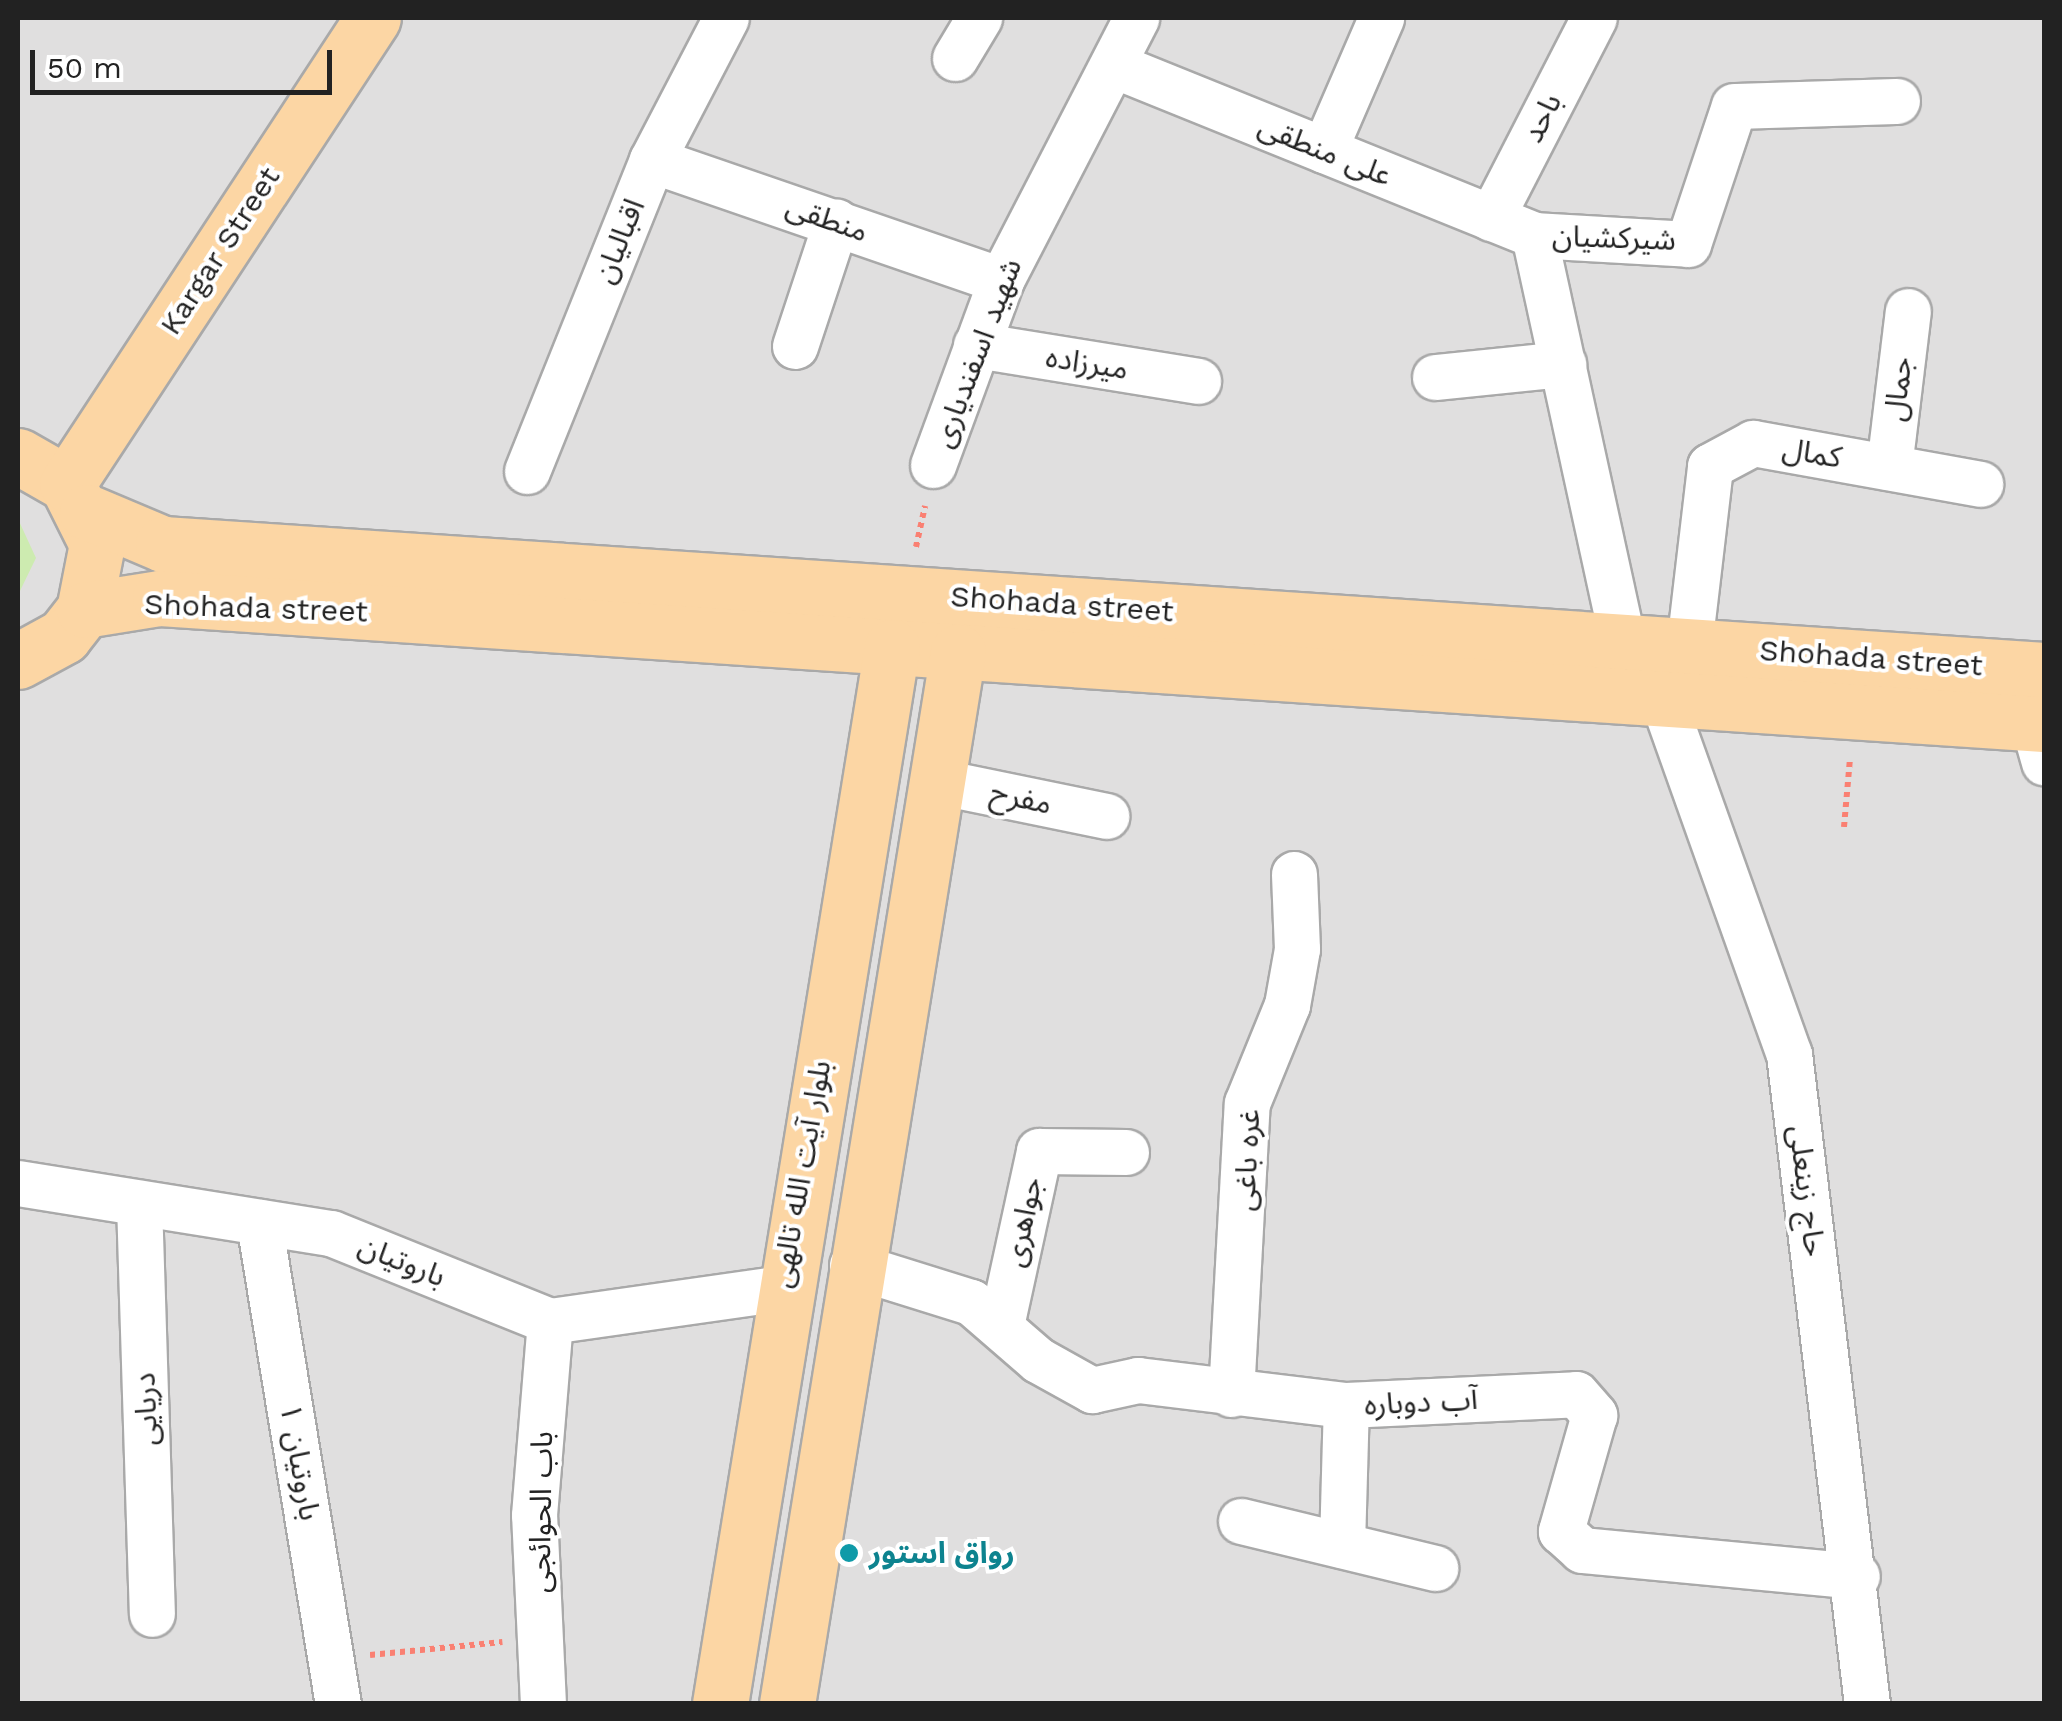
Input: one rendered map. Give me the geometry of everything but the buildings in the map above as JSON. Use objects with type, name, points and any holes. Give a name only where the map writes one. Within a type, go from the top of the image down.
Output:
[{"type":"main road","name":"Kargar Street","points":[[77,498],[373,18]]},
{"type":"main road","name":"Shohada street","points":[[18,456],[77,498],[163,544],[2044,670]]},
{"type":"main road","points":[[18,661],[64,636],[84,610],[96,544],[77,498]]},
{"type":"main road","name":"Shohada street","points":[[84,610],[160,598],[1854,711],[2040,736]]},
{"type":"main road","name":"بلوار آیت الله تالهی","points":[[720,1704],[781,1288],[892,647]]},
{"type":"main road","points":[[787,1704],[852,1264],[958,652]]},
{"type":"main road","points":[[781,1288],[852,1264]]},
{"type":"street","name":"اقبالیان","points":[[527,471],[652,160],[726,18]]},
{"type":"street","points":[[954,58],[979,18]]},
{"type":"street","name":"شهید اسفندیاری","points":[[934,465],[1001,280],[1116,66],[1136,18]]},
{"type":"street","points":[[1324,150],[1381,18]]},
{"type":"street","name":"باحد","points":[[1490,218],[1594,18]]},
{"type":"street","name":"علی منطقی","points":[[1116,66],[1534,235]]},
{"type":"street","name":"شیرکشیان","points":[[1534,235],[1688,244],[1734,106],[1897,101]]},
{"type":"street","name":"منطقی","points":[[652,160],[1001,280]]},
{"type":"street","points":[[795,346],[836,222]]},
{"type":"street","points":[[1534,235],[1623,642]]},
{"type":"street","name":"جمال","points":[[1889,467],[1908,312]]},
{"type":"street","name":"میرزاده","points":[[976,345],[1198,381]]},
{"type":"street","points":[[1435,376],[1562,364]]},
{"type":"street","name":"کمال","points":[[1689,646],[1710,466],[1753,443],[1980,484]]},
{"type":"street","name":"حاج زینعلی","points":[[1662,698],[1789,1054],[1857,1576],[1868,1704]]},
{"type":"street","name":"مفرح","points":[[936,781],[1106,816]]},
{"type":"street","name":"غره باغی","points":[[1231,1394],[1247,1103],[1286,1005],[1297,949],[1294,874]]},
{"type":"street","name":"جواهری","points":[[1002,1321],[1038,1151],[1126,1152]]},
{"type":"street","name":"باروتیان","points":[[18,1184],[331,1233],[550,1321]]},
{"type":"street","name":"دریایی","points":[[139,1203],[152,1614]]},
{"type":"street","name":"۱ باروتیان","points":[[259,1222],[334,1659],[338,1704]]},
{"type":"street","name":"آب دوباره","points":[[852,1264],[916,1278],[1002,1321],[1038,1360],[1092,1390],[1138,1380],[1346,1406],[1576,1394],[1594,1415],[1561,1531],[1582,1550],[1857,1576]]},
{"type":"street","points":[[550,1321],[781,1288]]},
{"type":"street","name":"باب الحوائجی","points":[[543,1704],[534,1515],[550,1321]]},
{"type":"street","points":[[1342,1546],[1346,1406]]},
{"type":"street","points":[[1240,1520],[1436,1568]]},
{"type":"path","name":"شهید اسفندیاری","points":[[907,594],[934,465]]},
{"type":"path","points":[[1844,828],[1854,711]]},
{"type":"path","points":[[334,1659],[540,1638]]},
{"type":"shaded area","points":[[18,18],[2044,18],[2044,1703],[18,1703]]},
{"type":"green space","points":[[18,519],[36,558],[18,595]]},
{"type":"place","name":"رواق استور","points":[[849,1553]]}]
